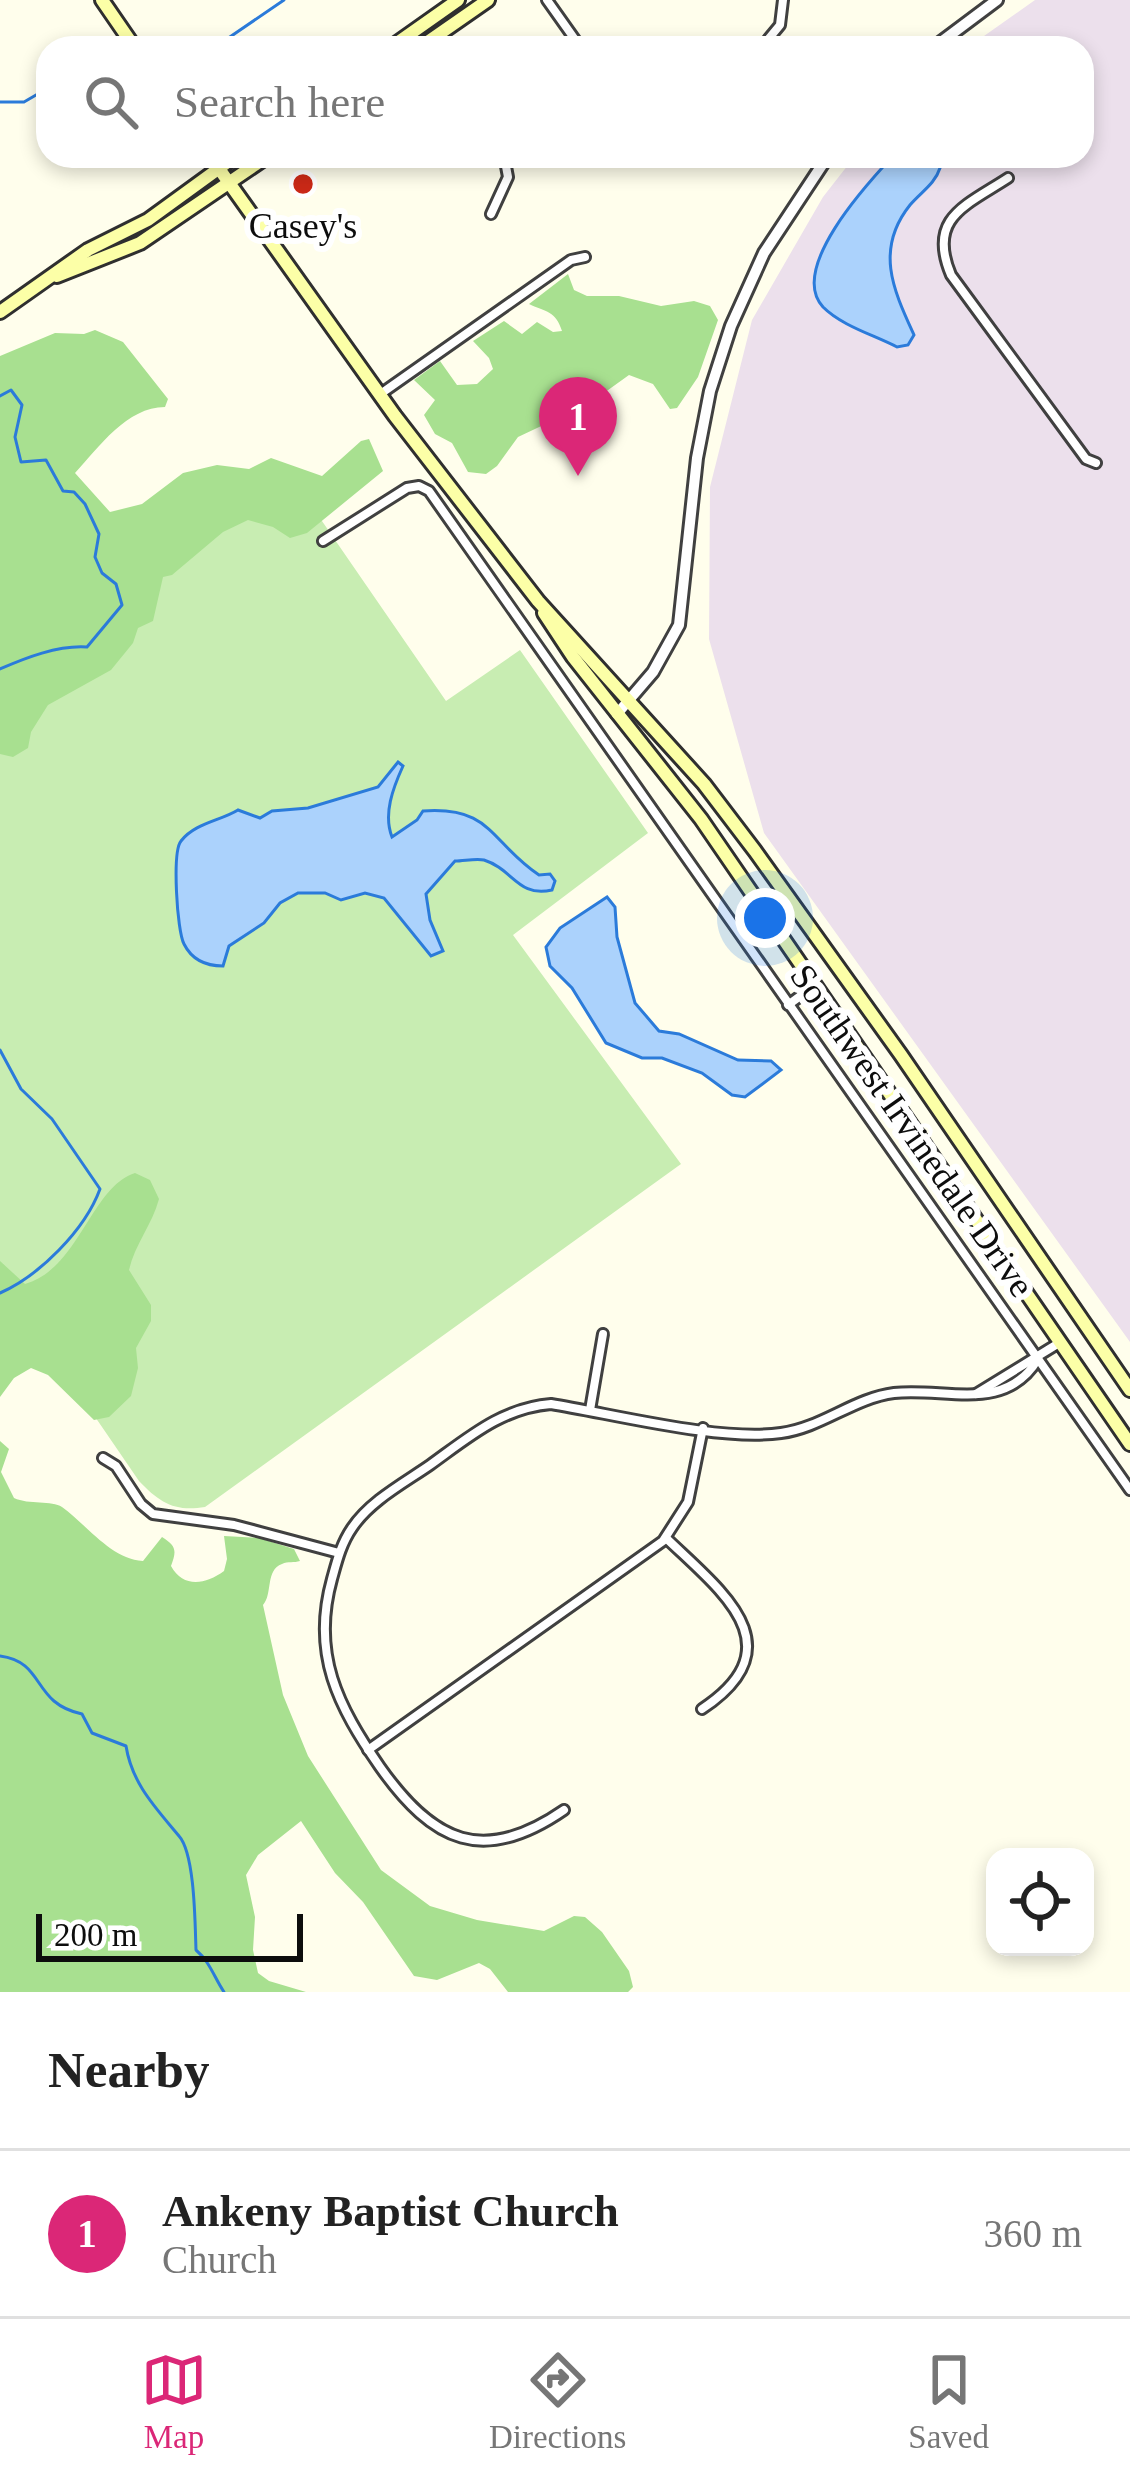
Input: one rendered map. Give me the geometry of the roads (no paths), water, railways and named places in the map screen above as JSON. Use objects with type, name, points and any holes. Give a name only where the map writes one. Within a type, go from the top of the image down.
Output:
[{"type":"main road","points":[[101,0],[126,36]]},
{"type":"main road","points":[[407,36],[458,0]]},
{"type":"main road","points":[[439,36],[488,0]]},
{"type":"main road","points":[[0,312],[88,250],[148,220],[207,168]]},
{"type":"main road","name":"Southwest Irvinedale Drive","points":[[218,168],[379,395],[538,601],[704,784],[755,851],[1130,1390]]},
{"type":"main road","points":[[44,281],[140,243],[251,168]]},
{"type":"main road","name":"Southwest Irvinedale Drive","points":[[538,601],[551,626],[701,819],[1130,1444]]},
{"type":"street","points":[[547,0],[573,36]]},
{"type":"street","points":[[771,36],[780,25],[783,0]]},
{"type":"street","points":[[949,36],[997,0]]},
{"type":"street","points":[[490,214],[508,177],[506,168]]},
{"type":"street","points":[[617,714],[653,672],[679,625],[697,458],[710,391],[731,326],[764,254],[820,168]]},
{"type":"street","points":[[1008,178],[953,215],[942,234],[941,251],[951,275],[1086,459],[1096,463]]},
{"type":"street","points":[[379,395],[571,260],[586,257]]},
{"type":"street","name":"Southwest Irvinedale Drive","points":[[323,542],[407,488],[419,486],[429,491],[1130,1490]]},
{"type":"street","points":[[788,1005],[814,986]]},
{"type":"street","points":[[590,1410],[603,1334]]},
{"type":"street","points":[[564,1810],[507,1838],[450,1835],[419,1816],[368,1750],[340,1697],[324,1647],[322,1613],[339,1553],[353,1525],[375,1504],[498,1417],[529,1406],[551,1404],[746,1435],[781,1433],[886,1394],[974,1394],[1059,1343]]},
{"type":"street","points":[[368,1750],[666,1538],[688,1502],[703,1428]]},
{"type":"street","points":[[103,1458],[116,1466],[141,1504],[154,1514],[234,1525],[339,1553]]},
{"type":"street","points":[[666,1538],[730,1600],[746,1627],[747,1657],[740,1675],[702,1709]]},
{"type":"water","points":[[882,168],[940,168],[899,222],[890,254],[894,286],[914,335],[908,345],[897,347],[849,325],[823,307],[815,291],[823,250]]},
{"type":"water","points":[[398,762],[403,766],[389,810],[392,837],[423,811],[463,814],[477,820],[539,875],[550,874],[555,881],[552,890],[531,890],[484,860],[455,861],[426,894],[443,951],[431,956],[384,898],[365,893],[341,900],[325,893],[298,893],[229,946],[223,966],[191,954],[181,936],[176,892],[178,848],[187,835],[238,810],[260,818],[272,811],[308,808],[378,787]]},
{"type":"water","points":[[607,897],[615,907],[617,937],[635,1003],[659,1031],[679,1034],[738,1060],[771,1061],[781,1070],[745,1097],[732,1095],[702,1073],[606,1043],[572,988],[550,966],[546,947],[560,928]]},
{"type":"waterway","points":[[231,36],[284,0]]},
{"type":"waterway","points":[[0,102],[24,102],[36,95]]},
{"type":"waterway","points":[[0,396],[11,390],[22,405],[15,437],[21,462],[46,460],[63,491],[74,492],[85,504],[99,534],[95,557],[102,573],[116,584],[122,605],[87,647],[53,650],[0,669]]},
{"type":"waterway","points":[[0,1050],[21,1089],[52,1119],[100,1189],[84,1220],[59,1250],[0,1293]]},
{"type":"waterway","points":[[0,1656],[25,1666],[54,1701],[82,1714],[92,1733],[126,1746],[139,1784],[184,1845],[193,1890],[196,1950],[224,1992]]},
{"type":"place","name":"Casey's","points":[[303,184]]},
{"type":"place","name":"Ankeny Baptist Church","points":[[578,476]]}]
